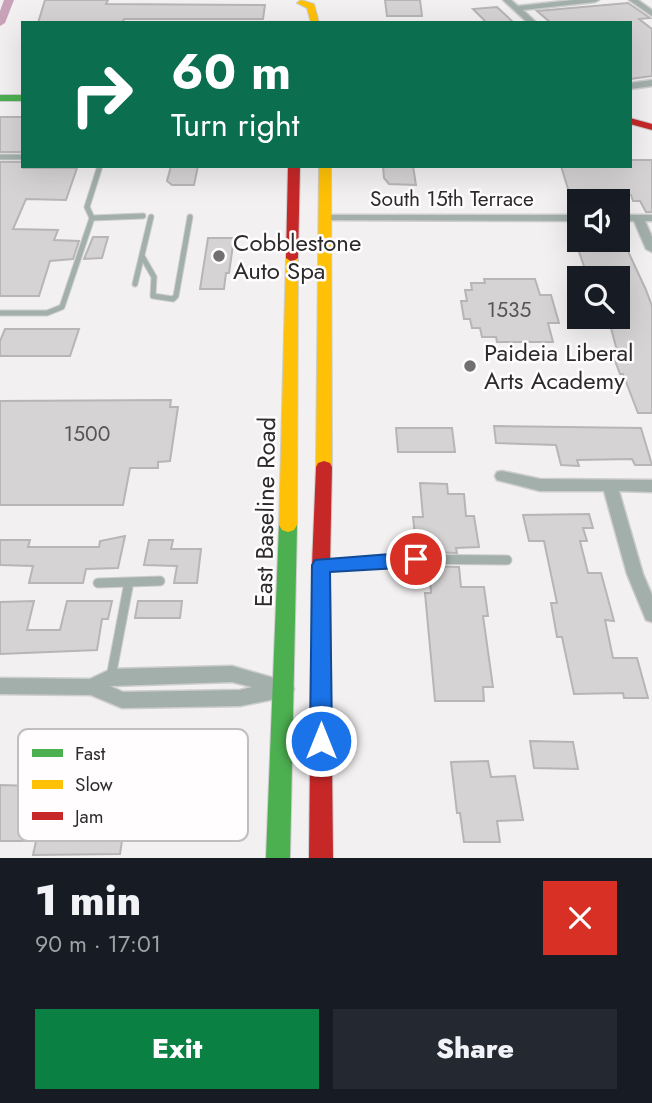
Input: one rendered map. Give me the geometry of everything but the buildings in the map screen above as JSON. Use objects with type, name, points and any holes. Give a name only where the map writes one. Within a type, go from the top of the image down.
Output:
[{"type":"main road","points":[[326,0],[326,21]]},
{"type":"main road","points":[[300,21],[302,2],[312,8],[315,21]]},
{"type":"main road","points":[[0,98],[21,98]]},
{"type":"main road","points":[[632,122],[652,127]]},
{"type":"main road","name":"East Baseline Road","points":[[294,168],[303,689],[321,858]]},
{"type":"main road","name":"East Baseline Road","points":[[278,858],[321,565],[326,422],[325,168]]},
{"type":"main road","points":[[293,218],[325,218]]},
{"type":"street","points":[[507,0],[531,21]]},
{"type":"street","points":[[517,8],[594,0]]},
{"type":"street","points":[[633,0],[652,14]]},
{"type":"street","points":[[632,86],[652,83]]},
{"type":"street","name":"South 15th Terrace","points":[[325,218],[567,218]]},
{"type":"street","points":[[630,218],[652,218]]},
{"type":"street","points":[[638,218],[652,248]]},
{"type":"street","points":[[502,476],[540,485],[652,486]]},
{"type":"street","points":[[610,486],[635,574],[652,615]]},
{"type":"street","points":[[164,700],[167,675]]},
{"type":"street","points":[[92,687],[111,677],[236,675],[303,689]]},
{"type":"street","points":[[0,686],[92,687],[122,700],[240,698],[303,689]]},
{"type":"lane","points":[[0,157],[21,157]]},
{"type":"lane","points":[[0,313],[47,313],[62,307],[92,218],[87,207],[99,168]]},
{"type":"lane","points":[[92,218],[143,215]]},
{"type":"lane","points":[[135,284],[151,217]]},
{"type":"lane","points":[[142,256],[151,268],[154,278],[153,296],[173,299],[176,296],[190,217]]},
{"type":"lane","points":[[321,565],[393,559],[507,560]]},
{"type":"lane","points":[[98,583],[160,581]]},
{"type":"lane","points":[[111,677],[130,582]]},
{"type":"waterway","points":[[0,23],[9,0]]},
{"type":"traffic: fast","points":[[0,98],[21,98]]},
{"type":"traffic: fast","points":[[278,858],[288,525]]},
{"type":"traffic: slow","points":[[301,3],[311,6],[315,21]]},
{"type":"traffic: slow","points":[[324,467],[325,168]]},
{"type":"traffic: slow","points":[[288,525],[292,258]]},
{"type":"traffic: jam","points":[[632,122],[652,127]]},
{"type":"traffic: jam","points":[[292,258],[294,168]]},
{"type":"traffic: jam","points":[[321,858],[321,565],[324,467]]},
{"type":"place","name":"Cobblestone Auto Spa","points":[[219,256]]},
{"type":"place","name":"Paideia Liberal Arts Academy","points":[[470,366]]},
{"type":"route","points":[[321,741],[321,565],[416,559]]}]
